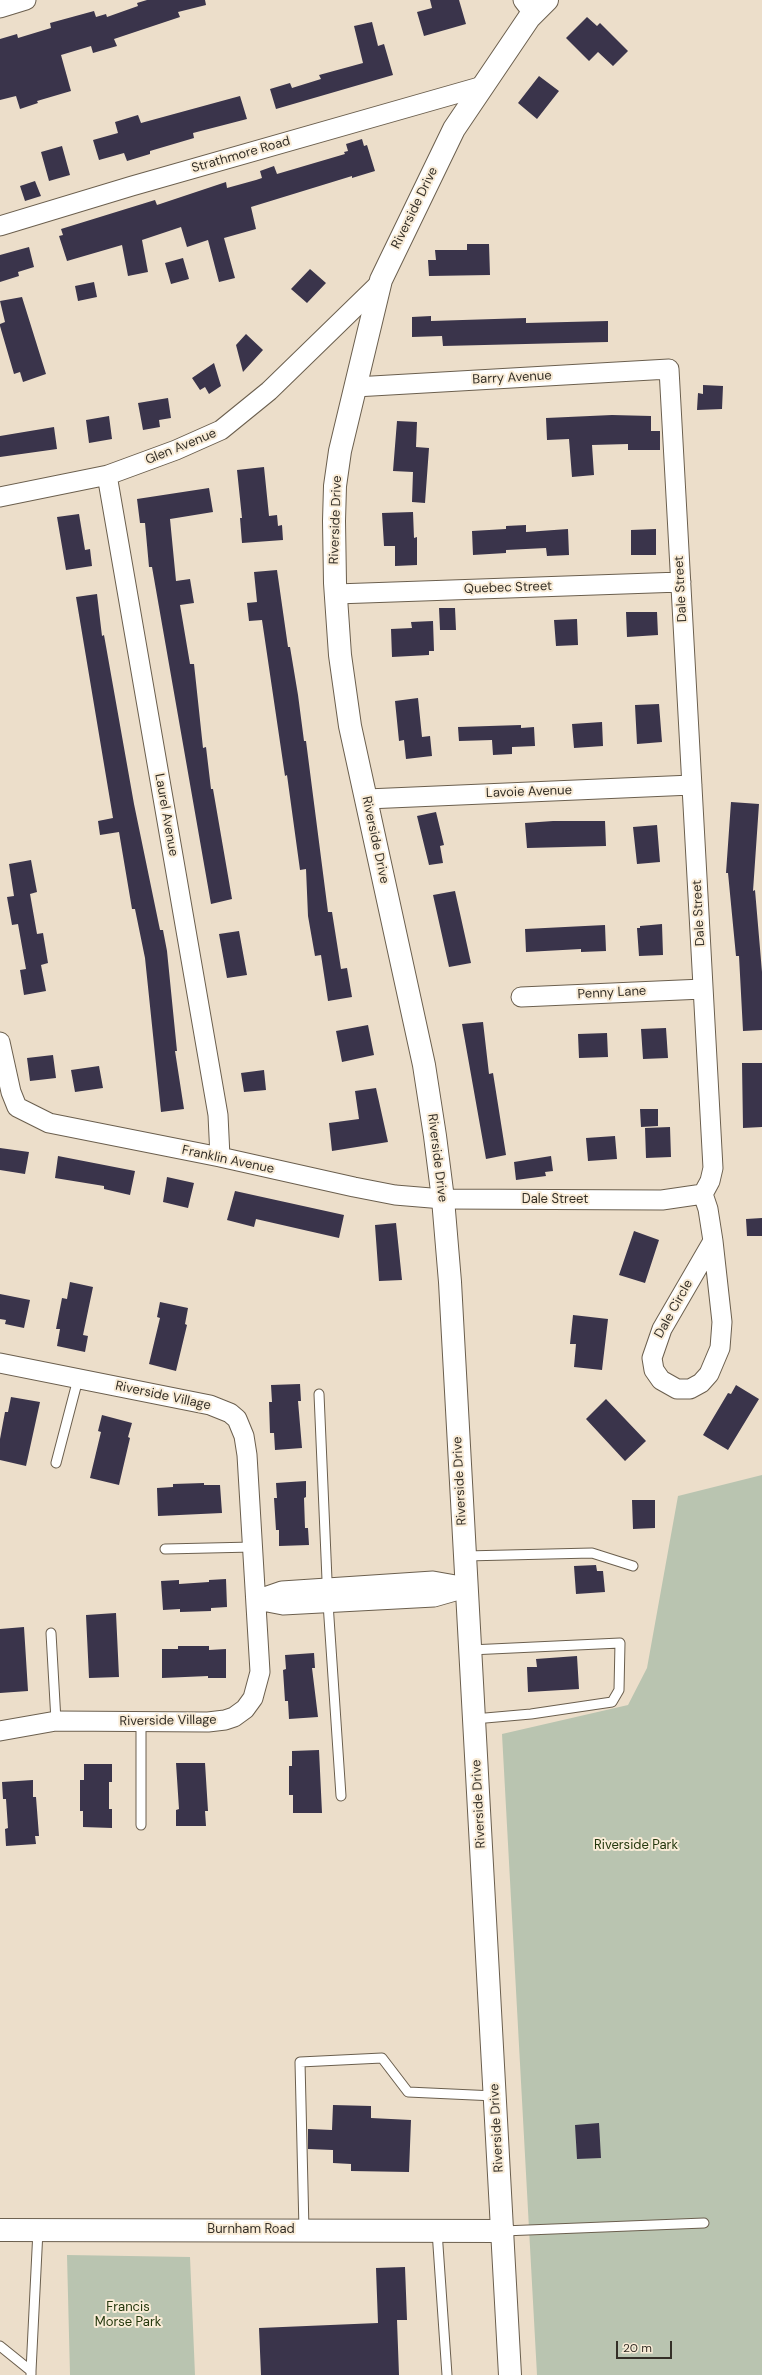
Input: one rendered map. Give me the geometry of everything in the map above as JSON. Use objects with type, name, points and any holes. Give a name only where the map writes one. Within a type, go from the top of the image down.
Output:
[{"type":"main road","name":"Riverside Drive","points":[[510,2375],[450,1282],[443,1199],[424,1065],[350,726],[340,654],[336,594],[335,486],[340,451],[380,283],[454,129],[483,86],[534,4]]},
{"type":"main road","name":"Burnham Road","points":[[0,2230],[502,2231]]},
{"type":"street","points":[[0,8],[26,0]]},
{"type":"street","name":"Strathmore Road","points":[[0,226],[139,184],[483,86]]},
{"type":"street","name":"Glen Avenue","points":[[0,497],[107,475],[176,450],[221,430],[269,391],[380,283]]},
{"type":"street","name":"Barry Avenue","points":[[355,387],[669,369]]},
{"type":"street","name":"Dale Street","points":[[443,1199],[662,1200],[703,1194],[710,1181],[713,1168],[669,369]]},
{"type":"street","name":"Laurel Avenue","points":[[107,475],[218,1115],[220,1156]]},
{"type":"street","name":"Quebec Street","points":[[336,594],[681,582]]},
{"type":"street","name":"Lavoie Avenue","points":[[367,799],[692,786]]},
{"type":"street","name":"Penny Lane","points":[[521,997],[703,989]]},
{"type":"street","name":"Franklin Avenue","points":[[0,1042],[11,1092],[17,1107],[49,1122],[220,1156],[395,1195],[443,1199]]},
{"type":"street","name":"Dale Circle","points":[[703,1194],[708,1209],[713,1242],[722,1322],[720,1348],[709,1374],[701,1383],[690,1389],[677,1389],[666,1385],[657,1376],[652,1364],[653,1351],[671,1312],[713,1242]]},
{"type":"street","name":"Riverside Village","points":[[0,1363],[210,1404],[230,1413],[241,1427],[246,1446],[260,1672],[253,1698],[244,1709],[234,1717],[225,1720],[56,1722],[0,1731]]},
{"type":"street","points":[[256,1600],[283,1605],[328,1596],[434,1597],[467,1587]]},
{"type":"lane","points":[[56,1463],[78,1379]]},
{"type":"lane","points":[[319,1394],[328,1596],[341,1796]]},
{"type":"lane","points":[[165,1549],[253,1547]]},
{"type":"lane","points":[[465,1556],[592,1553],[633,1566]]},
{"type":"lane","points":[[51,1633],[56,1722]]},
{"type":"lane","points":[[470,1650],[620,1643],[619,1690],[612,1702],[531,1714],[474,1719]]},
{"type":"lane","points":[[141,1721],[141,1825]]},
{"type":"lane","points":[[304,2230],[300,2062],[382,2058],[408,2092],[495,2096]]},
{"type":"lane","points":[[502,2231],[704,2223]]},
{"type":"lane","points":[[31,2373],[38,2230]]},
{"type":"lane","points":[[436,2230],[447,2375]]},
{"type":"lane","points":[[0,2346],[31,2373]]},
{"type":"green space","name":"Riverside Park","points":[[762,1475],[762,2375],[537,2375],[502,1734],[628,1705],[647,1668],[678,1496]]},
{"type":"green space","name":"Francis Morse Park","points":[[67,2255],[190,2257],[195,2375],[70,2375]]},
{"type":"building","points":[[147,0],[205,0],[206,5],[178,12],[180,17],[114,39],[117,46],[93,53],[91,46],[61,55],[71,91],[37,101],[38,103],[20,109],[16,96],[0,100],[0,39],[17,34],[18,38],[51,28],[50,23],[94,11],[96,17],[106,14],[107,17],[138,6],[137,3]]},
{"type":"building","points":[[430,0],[459,0],[466,24],[424,36],[417,12],[432,8]]},
{"type":"building","points":[[587,17],[597,26],[600,23],[628,51],[613,66],[598,52],[589,61],[566,38]]},
{"type":"building","points":[[372,22],[378,46],[384,44],[393,75],[276,109],[270,89],[290,83],[292,88],[321,79],[319,75],[363,63],[354,26]]},
{"type":"building","points":[[539,76],[559,91],[537,119],[518,103]]},
{"type":"building","points":[[240,96],[247,119],[193,133],[194,138],[150,151],[150,154],[127,161],[124,153],[99,160],[93,140],[118,133],[115,122],[138,115],[141,123]]},
{"type":"building","points":[[362,139],[364,146],[367,145],[375,171],[352,178],[352,176],[251,207],[256,229],[224,238],[235,278],[219,282],[208,240],[187,247],[181,227],[142,240],[148,272],[128,276],[122,245],[67,261],[59,236],[63,235],[61,229],[155,200],[157,205],[226,182],[227,188],[256,180],[262,178],[260,171],[274,166],[277,174],[345,154],[344,152],[348,151],[346,144]]},
{"type":"building","points":[[62,146],[70,175],[49,181],[41,152]]},
{"type":"building","points":[[35,181],[41,196],[25,201],[20,186]]},
{"type":"building","points":[[467,244],[489,244],[490,275],[429,276],[428,260],[436,260],[435,250],[467,250]]},
{"type":"building","points":[[29,247],[34,267],[18,272],[19,276],[0,282],[0,255]]},
{"type":"building","points":[[183,258],[189,279],[171,284],[165,263]]},
{"type":"building","points":[[310,269],[326,283],[307,303],[291,289]]},
{"type":"building","points":[[94,282],[97,297],[78,301],[75,286]]},
{"type":"building","points":[[22,297],[46,374],[23,382],[20,372],[14,374],[0,326],[0,324],[5,322],[0,301]]},
{"type":"building","points":[[431,316],[431,321],[526,318],[526,323],[608,321],[608,342],[443,346],[442,336],[412,337],[412,317]]},
{"type":"building","points":[[246,334],[263,350],[243,372],[236,345]]},
{"type":"building","points":[[214,363],[221,386],[209,394],[205,387],[200,390],[192,378]]},
{"type":"building","points":[[703,385],[723,386],[722,409],[697,410],[698,393],[703,394]]},
{"type":"building","points":[[168,398],[171,418],[159,420],[160,427],[143,430],[138,403]]},
{"type":"building","points":[[612,415],[651,416],[651,431],[660,431],[660,450],[628,450],[628,444],[592,445],[594,475],[572,477],[569,439],[547,440],[546,418]]},
{"type":"building","points":[[109,416],[112,439],[89,443],[86,420]]},
{"type":"building","points":[[397,421],[417,422],[416,447],[429,448],[425,503],[412,502],[413,472],[393,471]]},
{"type":"building","points":[[54,427],[57,449],[0,457],[0,436]]},
{"type":"building","points":[[264,467],[269,516],[277,515],[278,526],[282,525],[283,540],[242,543],[240,518],[242,518],[237,470]]},
{"type":"building","points":[[209,488],[213,512],[170,519],[176,581],[190,579],[194,603],[180,605],[190,664],[194,664],[203,748],[206,747],[211,789],[213,789],[232,899],[211,904],[152,567],[149,567],[145,523],[140,523],[137,499]]},
{"type":"building","points":[[413,512],[414,538],[417,537],[417,565],[395,566],[395,546],[384,546],[382,513]]},
{"type":"building","points":[[79,514],[85,550],[90,549],[92,566],[66,570],[57,517]]},
{"type":"building","points":[[526,525],[526,532],[568,529],[569,555],[547,556],[546,548],[506,550],[506,553],[473,555],[472,531],[506,529],[506,526]]},
{"type":"building","points":[[656,529],[656,555],[631,555],[631,530]]},
{"type":"building","points":[[277,570],[288,647],[290,647],[304,741],[306,741],[328,912],[332,912],[341,969],[347,968],[352,997],[328,1001],[321,955],[315,956],[308,916],[306,869],[300,870],[287,775],[285,776],[262,620],[249,621],[247,603],[257,602],[254,572]]},
{"type":"building","points":[[97,594],[102,636],[104,635],[134,804],[160,930],[163,930],[167,951],[177,1051],[175,1051],[184,1109],[161,1112],[145,958],[135,909],[132,909],[119,832],[100,835],[98,821],[113,818],[76,597]]},
{"type":"building","points":[[439,608],[455,608],[456,630],[440,630]]},
{"type":"building","points":[[626,612],[657,612],[658,635],[627,637]]},
{"type":"building","points":[[577,619],[578,645],[556,646],[554,620]]},
{"type":"building","points":[[433,621],[434,651],[429,651],[429,655],[392,657],[391,629],[412,628],[411,622]]},
{"type":"building","points":[[418,698],[422,737],[430,736],[432,756],[406,759],[404,740],[399,741],[395,701]]},
{"type":"building","points":[[659,704],[662,742],[637,744],[635,705]]},
{"type":"building","points":[[602,722],[603,746],[574,748],[572,724]]},
{"type":"building","points":[[521,725],[521,728],[534,727],[535,746],[512,747],[512,754],[493,755],[492,740],[459,741],[458,727]]},
{"type":"building","points":[[731,802],[759,804],[753,891],[755,890],[762,972],[762,1030],[743,1031],[739,956],[736,956],[728,873],[726,873]]},
{"type":"building","points":[[436,812],[444,845],[440,846],[443,863],[429,865],[417,816]]},
{"type":"building","points":[[553,821],[605,821],[606,846],[527,848],[525,823]]},
{"type":"building","points":[[657,825],[660,862],[637,864],[633,827]]},
{"type":"building","points":[[31,860],[37,892],[30,894],[37,934],[43,933],[48,963],[41,965],[46,991],[24,995],[20,970],[26,969],[18,924],[12,925],[7,897],[14,896],[9,864]]},
{"type":"building","points":[[455,891],[471,963],[449,967],[433,895]]},
{"type":"building","points":[[662,924],[663,955],[639,956],[637,928],[640,928],[640,926]]},
{"type":"building","points":[[605,925],[606,951],[581,952],[581,949],[526,952],[525,929]]},
{"type":"building","points":[[239,931],[247,975],[227,978],[219,934]]},
{"type":"building","points":[[483,1022],[489,1074],[493,1073],[506,1155],[486,1159],[462,1024]]},
{"type":"building","points":[[368,1025],[374,1055],[342,1062],[336,1031]]},
{"type":"building","points":[[666,1028],[668,1058],[643,1059],[641,1029]]},
{"type":"building","points":[[607,1033],[608,1057],[579,1058],[578,1034]]},
{"type":"building","points":[[53,1055],[56,1078],[30,1081],[27,1058]]},
{"type":"building","points":[[742,1063],[762,1063],[762,1127],[743,1128]]},
{"type":"building","points":[[99,1066],[103,1088],[75,1092],[71,1070]]},
{"type":"building","points":[[264,1070],[266,1090],[244,1092],[241,1073]]},
{"type":"building","points":[[376,1088],[388,1142],[332,1151],[329,1123],[359,1119],[355,1091]]},
{"type":"building","points":[[640,1109],[658,1109],[658,1126],[641,1127]]},
{"type":"building","points":[[670,1127],[671,1157],[646,1158],[645,1128]]},
{"type":"building","points":[[615,1136],[617,1159],[588,1161],[586,1138]]},
{"type":"building","points":[[0,1148],[29,1152],[25,1174],[0,1170]]},
{"type":"building","points":[[58,1156],[135,1171],[130,1195],[104,1189],[104,1186],[55,1178]]},
{"type":"building","points":[[551,1156],[553,1171],[545,1172],[546,1176],[516,1180],[514,1162]]},
{"type":"building","points":[[167,1177],[194,1183],[188,1208],[163,1202]]},
{"type":"building","points":[[235,1191],[344,1215],[339,1238],[256,1219],[254,1227],[227,1220]]},
{"type":"building","points":[[762,1218],[762,1236],[747,1236],[746,1219]]},
{"type":"building","points":[[396,1223],[402,1280],[379,1281],[375,1225]]},
{"type":"building","points":[[634,1231],[659,1240],[645,1283],[619,1275]]},
{"type":"building","points":[[70,1282],[93,1287],[83,1335],[88,1336],[85,1352],[57,1346],[60,1329],[56,1329],[62,1298],[67,1299]]},
{"type":"building","points":[[0,1294],[30,1300],[24,1328],[5,1324],[6,1320],[0,1319]]},
{"type":"building","points":[[160,1302],[188,1308],[185,1324],[187,1325],[176,1371],[149,1364],[160,1318],[157,1317]]},
{"type":"building","points":[[573,1315],[608,1319],[602,1370],[574,1367],[576,1344],[570,1344]]},
{"type":"building","points":[[300,1384],[301,1401],[298,1401],[302,1448],[275,1450],[274,1433],[270,1433],[269,1402],[272,1402],[271,1385]]},
{"type":"building","points":[[736,1385],[759,1399],[728,1450],[703,1435],[728,1393],[731,1394]]},
{"type":"building","points":[[11,1397],[40,1402],[26,1466],[0,1460],[0,1439],[5,1412],[8,1412]]},
{"type":"building","points":[[606,1399],[646,1441],[625,1461],[586,1419]]},
{"type":"building","points":[[102,1415],[132,1423],[119,1485],[90,1478],[101,1432],[98,1431]]},
{"type":"building","points":[[306,1481],[306,1497],[304,1498],[305,1528],[308,1528],[309,1545],[279,1546],[279,1530],[276,1530],[274,1498],[277,1498],[276,1483]]},
{"type":"building","points":[[204,1483],[204,1485],[220,1485],[222,1513],[158,1516],[157,1488],[173,1487],[173,1484]]},
{"type":"building","points":[[632,1500],[655,1500],[655,1528],[633,1529]]},
{"type":"building","points":[[596,1565],[597,1571],[603,1571],[605,1592],[576,1594],[574,1566]]},
{"type":"building","points":[[226,1579],[227,1607],[211,1608],[211,1611],[180,1612],[180,1609],[163,1610],[161,1581],[179,1580],[179,1584]]},
{"type":"building","points":[[116,1613],[119,1677],[89,1678],[86,1615]]},
{"type":"building","points":[[24,1627],[28,1691],[0,1693],[0,1629]]},
{"type":"building","points":[[178,1646],[209,1646],[209,1650],[226,1649],[226,1678],[208,1678],[208,1676],[162,1678],[162,1649],[178,1649]]},
{"type":"building","points":[[314,1653],[315,1668],[312,1668],[318,1717],[289,1719],[288,1701],[285,1701],[283,1670],[286,1669],[285,1655]]},
{"type":"building","points":[[577,1656],[579,1689],[528,1692],[527,1667],[537,1667],[536,1659]]},
{"type":"building","points":[[319,1750],[322,1813],[293,1813],[293,1795],[289,1795],[289,1766],[292,1766],[292,1751]]},
{"type":"building","points":[[176,1763],[205,1763],[208,1811],[205,1811],[206,1826],[176,1826],[176,1810],[179,1809]]},
{"type":"building","points":[[84,1764],[112,1764],[112,1782],[109,1782],[109,1809],[112,1809],[112,1828],[83,1827],[83,1811],[80,1811],[80,1780],[84,1780]]},
{"type":"building","points":[[33,1780],[33,1797],[36,1797],[39,1836],[35,1836],[36,1844],[6,1846],[5,1829],[8,1828],[6,1799],[3,1799],[2,1782]]},
{"type":"building","points":[[333,2105],[371,2106],[371,2118],[411,2120],[409,2172],[351,2171],[351,2164],[333,2163],[333,2150],[308,2149],[308,2129],[332,2130]]},
{"type":"building","points":[[599,2123],[601,2158],[577,2159],[575,2125]]},
{"type":"building","points":[[405,2267],[407,2320],[397,2320],[399,2375],[261,2375],[259,2328],[378,2323],[376,2268]]}]
